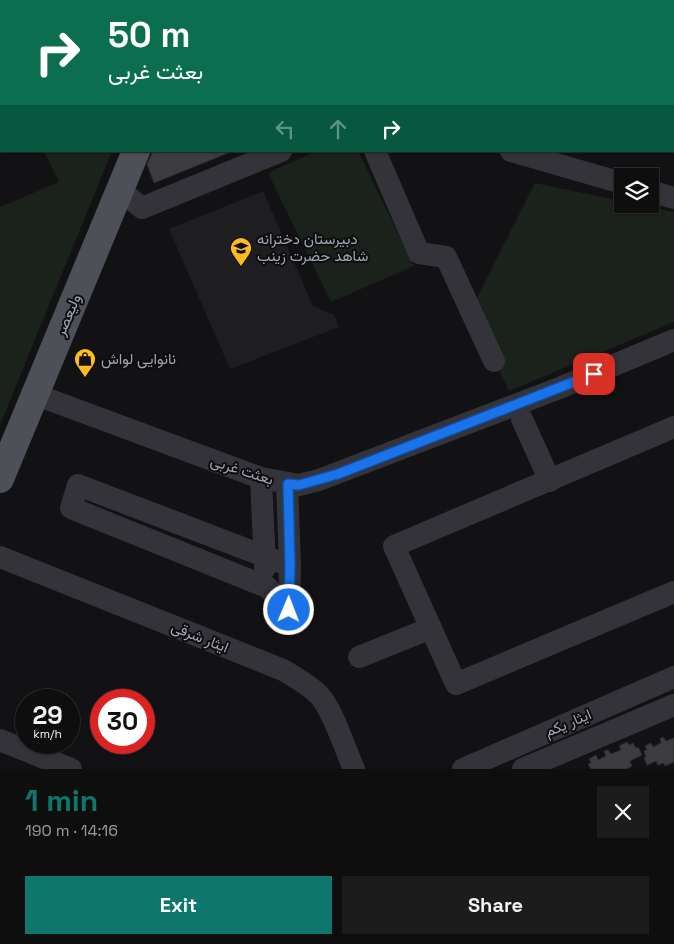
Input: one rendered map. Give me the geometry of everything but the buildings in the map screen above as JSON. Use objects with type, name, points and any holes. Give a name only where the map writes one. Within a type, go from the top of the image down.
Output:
[{"type":"main road","name":"ولیعصر","points":[[0,479],[136,152]]},
{"type":"street","points":[[120,190],[142,208],[279,152]]},
{"type":"street","points":[[375,152],[420,253],[446,257],[494,361]]},
{"type":"street","points":[[514,152],[614,181]]},
{"type":"street","points":[[659,194],[674,198]]},
{"type":"street","name":"بعثت غربی","points":[[34,394],[261,478],[299,485],[338,474],[562,387],[674,340]]},
{"type":"street","points":[[522,419],[550,481]]},
{"type":"street","points":[[674,427],[394,546],[456,684],[674,592]]},
{"type":"street","points":[[261,478],[267,587]]},
{"type":"street","points":[[288,484],[290,566],[289,610],[267,587],[71,508],[78,486],[290,566]]},
{"type":"street","name":"ایثار شرقی","points":[[0,557],[283,670],[295,677],[319,695],[328,707],[354,769]]},
{"type":"street","points":[[359,657],[431,628]]},
{"type":"street","name":"ایثار یکم","points":[[463,769],[674,677]]},
{"type":"street","points":[[523,769],[674,705]]},
{"type":"street","points":[[0,740],[71,769]]},
{"type":"shaded area","points":[[44,152],[112,152],[0,425],[0,207],[59,182]]},
{"type":"shaded area","points":[[315,152],[358,152],[414,266],[331,302],[268,173]]},
{"type":"shaded area","points":[[535,183],[614,199],[614,213],[659,213],[659,209],[674,212],[674,322],[509,391],[470,312]]},
{"type":"shaded area","name":"دبیرستان دخترانه شاهد حضرت زینب","points":[[263,191],[313,306],[334,315],[339,327],[230,369],[169,229]]},
{"type":"place","name":"دبیرستان دخترانه شاهد حضرت زینب","points":[[241,267]]},
{"type":"place","name":"نانوایی لواش","points":[[85,378]]},
{"type":"route","points":[[289,610],[288,484],[299,485],[338,474],[594,374]]}]
